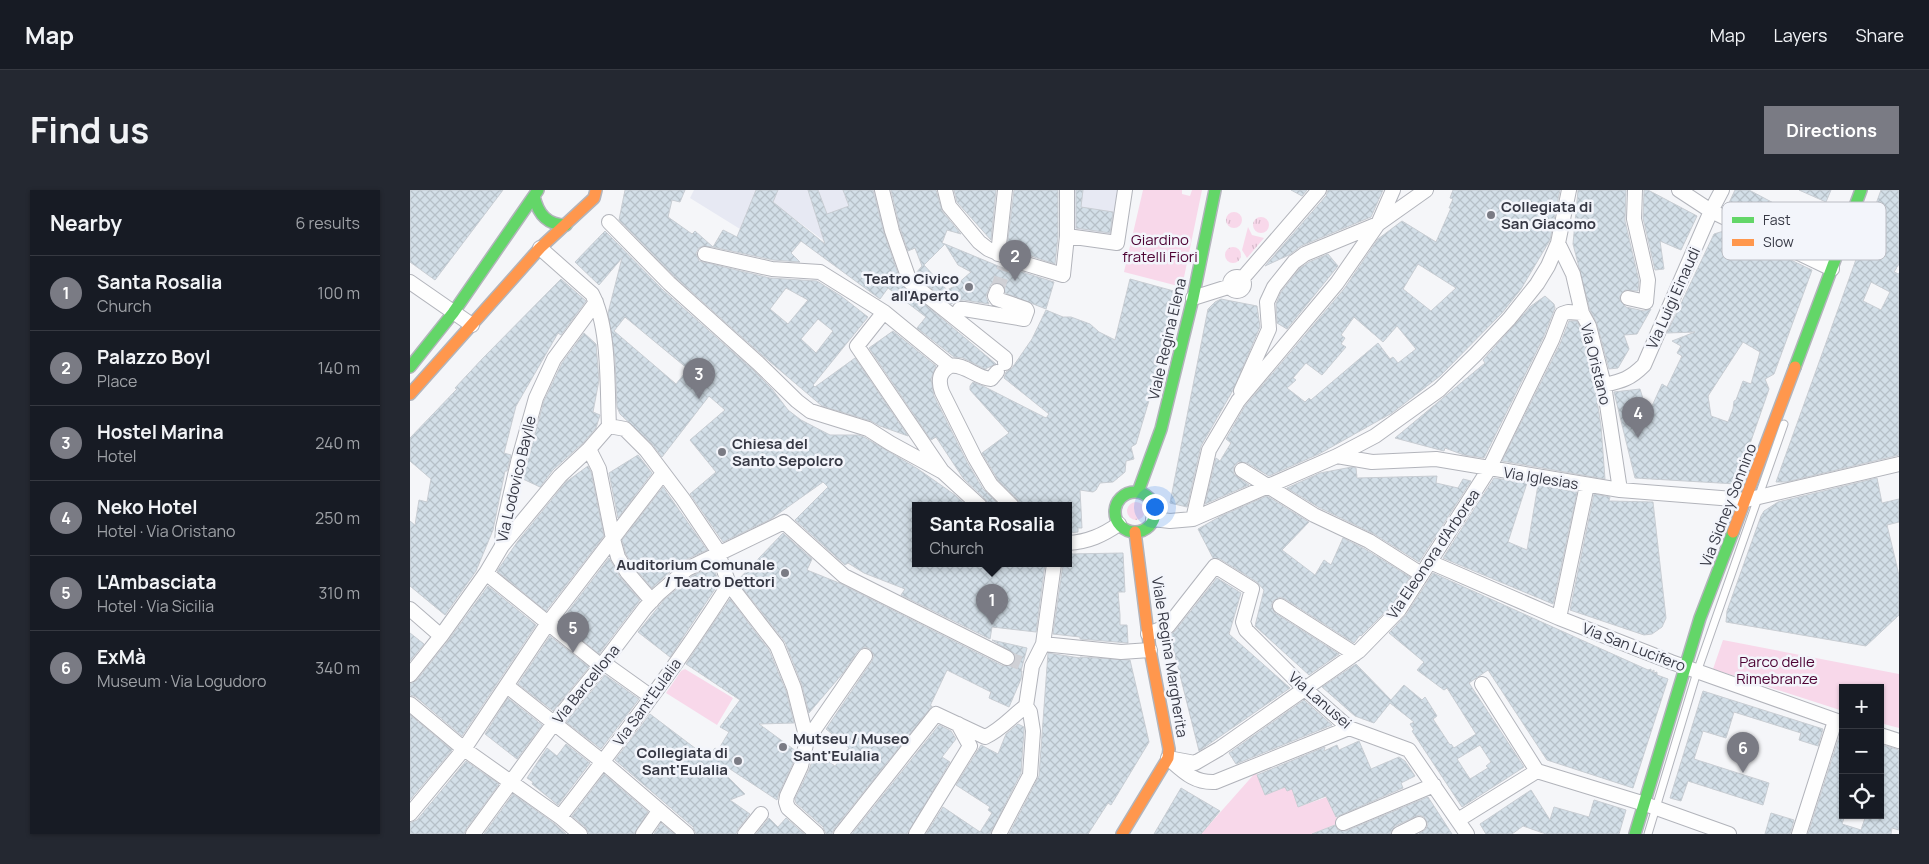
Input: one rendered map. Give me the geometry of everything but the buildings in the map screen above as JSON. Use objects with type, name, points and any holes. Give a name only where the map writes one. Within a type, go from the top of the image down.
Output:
[{"type":"street","points":[[410,394],[540,248],[594,198],[596,190]]},
{"type":"street","points":[[882,190],[892,231],[910,282],[1005,358],[1001,368],[990,379],[985,379],[958,366],[950,366],[940,376],[940,387],[975,458],[991,485],[1008,502]]},
{"type":"street","points":[[945,190],[949,206],[979,242],[1006,260],[1063,275],[1067,236],[1067,190]]},
{"type":"street","points":[[1005,190],[1006,260]]},
{"type":"street","points":[[1067,236],[1117,243],[1125,190]]},
{"type":"street","name":"Viale Regina Elena","points":[[1138,492],[1161,429],[1193,298],[1216,190]]},
{"type":"street","points":[[1193,298],[1237,283],[1320,190]]},
{"type":"street","points":[[1238,401],[1337,283],[1378,224],[1393,190]]},
{"type":"street","points":[[1193,519],[1209,450],[1238,401],[1268,329],[1267,302],[1283,274],[1305,254],[1378,224],[1426,190]]},
{"type":"street","points":[[1153,519],[1170,521],[1193,519],[1337,456],[1374,436],[1439,390],[1509,319],[1537,284],[1548,266],[1558,243],[1569,190]]},
{"type":"street","points":[[1628,298],[1646,302],[1648,280],[1634,219],[1635,190]]},
{"type":"street","points":[[1679,190],[1722,216]]},
{"type":"street","name":"Via Luigi Einaudi","points":[[1604,384],[1634,376],[1644,365],[1722,190]]},
{"type":"street","name":"Via Sidney Sonnino","points":[[1856,202],[1860,190]]},
{"type":"street","points":[[536,193],[539,214],[545,221],[555,225],[566,225]]},
{"type":"street","points":[[410,367],[453,313],[464,294],[536,193]]},
{"type":"street","points":[[609,222],[639,250],[669,283],[810,411],[868,429],[943,472]]},
{"type":"street","name":"Via Oristano","points":[[1558,243],[1573,274],[1582,313],[1589,326],[1604,384],[1620,490]]},
{"type":"street","points":[[502,546],[560,476],[589,449],[609,426],[605,350],[601,317],[596,302],[592,294],[540,248]]},
{"type":"street","points":[[705,254],[772,268],[820,272],[884,312],[950,366]]},
{"type":"street","points":[[1813,260],[1832,269]]},
{"type":"street","name":"Via Sidney Sonnino","points":[[1635,834],[1650,806],[1691,670],[1700,618],[1752,499],[1835,260]]},
{"type":"street","points":[[410,282],[472,325]]},
{"type":"street","points":[[955,318],[960,309],[964,309],[1024,319],[1026,309],[997,299],[995,296],[997,290]]},
{"type":"street","name":"Via Lodovico Baylle","points":[[410,675],[441,636],[486,573],[502,546],[503,528],[518,462],[536,398],[554,359],[596,302]]},
{"type":"street","points":[[884,312],[857,346],[943,472],[976,502]]},
{"type":"street","name":"Via Eleonora d'Arborea","points":[[1168,758],[1195,763],[1219,749],[1356,654],[1399,610],[1489,469],[1552,340],[1562,314],[1568,312],[1582,313]]},
{"type":"street","points":[[609,426],[625,429],[646,450],[711,540],[716,548],[729,584],[777,646],[794,688],[807,740]]},
{"type":"street","points":[[589,449],[599,469],[618,557],[627,572],[652,601]]},
{"type":"street","name":"Via Iglesias","points":[[1337,456],[1372,462],[1436,459],[1620,490],[1752,499],[1899,464]]},
{"type":"street","points":[[1242,470],[1266,487],[1314,515],[1369,541],[1421,574]]},
{"type":"street","points":[[410,814],[464,748],[548,623],[663,473]]},
{"type":"street","points":[[1559,618],[1587,485]]},
{"type":"street","points":[[1138,492],[1152,502],[1155,512],[1153,519],[1145,529],[1135,532],[1125,530],[1119,524],[1115,512],[1117,503],[1126,494],[1138,492]]},
{"type":"street","name":"Via Barcellona","points":[[472,834],[554,723],[652,601],[687,569],[784,522],[844,576],[1007,658]]},
{"type":"street","points":[[1072,543],[1095,538],[1119,524]]},
{"type":"street","name":"Viale Regina Margherita","points":[[1122,834],[1168,758],[1168,737],[1150,650],[1135,532]]},
{"type":"street","name":"Via San Lucifero","points":[[1430,562],[1559,618],[1691,670],[1839,722]]},
{"type":"street","name":"Via Lanusei","points":[[1148,634],[1168,626],[1216,566],[1252,589],[1243,622],[1246,630],[1305,689],[1348,728],[1409,750],[1467,834]]},
{"type":"street","points":[[999,834],[1030,774],[1033,732],[1030,712],[1026,706],[1027,665],[1044,644],[1054,567]]},
{"type":"street","points":[[486,573],[601,666],[608,666],[650,696]]},
{"type":"street","name":"Via Sant'Eulalia","points":[[560,817],[702,627],[729,584]]},
{"type":"street","points":[[1280,606],[1356,654]]},
{"type":"street","points":[[410,609],[441,636]]},
{"type":"street","points":[[1044,644],[1121,652],[1150,650]]},
{"type":"street","points":[[817,834],[788,808],[787,796],[801,766],[807,740],[865,656]]},
{"type":"street","points":[[1482,684],[1537,771],[1650,806],[1729,834]]},
{"type":"street","points":[[507,686],[602,762],[687,834]]},
{"type":"street","points":[[410,704],[464,748],[560,817],[580,834]]},
{"type":"street","points":[[841,834],[936,714],[985,737],[998,731],[1010,718],[1026,706]]},
{"type":"street","points":[[1799,834],[1839,722]]},
{"type":"street","points":[[916,834],[970,746],[958,724]]},
{"type":"street","points":[[1168,758],[1187,774],[1203,782],[1216,782],[1348,728]]},
{"type":"street","points":[[1884,736],[1899,741]]},
{"type":"street","points":[[1458,820],[1537,771]]},
{"type":"street","points":[[1343,823],[1434,785]]},
{"type":"street","points":[[643,834],[660,811]]},
{"type":"street","points":[[745,834],[761,814]]},
{"type":"street","points":[[1400,834],[1419,824]]},
{"type":"lane","points":[[1864,202],[1868,190]]},
{"type":"lane","points":[[1831,294],[1843,260]]},
{"type":"lane","points":[[1752,499],[1788,414]]},
{"type":"lane","points":[[1648,834],[1650,806]]},
{"type":"shaded area","points":[[694,190],[875,190],[886,225],[828,244],[773,201],[755,244],[738,234],[740,229],[690,198]]},
{"type":"shaded area","points":[[1071,190],[1119,190],[1113,235],[1070,229]]},
{"type":"green space","name":"Giardino fratelli Fiori","points":[[1143,190],[1182,190],[1182,194],[1190,196],[1192,190],[1202,190],[1182,287],[1124,272]]},
{"type":"green space","points":[[1231,212],[1237,212],[1242,217],[1240,226],[1231,228],[1226,223],[1226,217]]},
{"type":"green space","points":[[1258,217],[1264,217],[1269,222],[1267,231],[1258,233],[1253,228],[1253,222]]},
{"type":"green space","points":[[1248,227],[1252,235],[1264,238],[1247,258],[1242,250]]},
{"type":"green space","points":[[1230,247],[1236,247],[1241,252],[1239,261],[1230,263],[1225,258],[1225,252]]},
{"type":"green space","points":[[1136,502],[1142,505],[1145,511],[1142,517],[1136,520],[1130,517],[1127,511],[1130,505]]},
{"type":"green space","name":"Parco delle Rimebranze","points":[[1723,640],[1899,674],[1899,728],[1884,724],[1884,684],[1839,684],[1839,710],[1713,669]]},
{"type":"green space","points":[[685,669],[733,698],[717,725],[666,693],[681,671]]},
{"type":"green space","points":[[1256,772],[1265,795],[1285,787],[1292,789],[1298,807],[1327,797],[1339,823],[1312,834],[1201,834]]},
{"type":"tunnel","points":[[997,291],[1004,268]]},
{"type":"tunnel","points":[[1007,658],[1023,664]]},
{"type":"traffic: fast","points":[[410,367],[453,313],[538,190]]},
{"type":"traffic: fast","points":[[1138,492],[1161,429],[1193,298],[1215,190]]},
{"type":"traffic: fast","points":[[1857,202],[1861,190]]},
{"type":"traffic: fast","points":[[534,196],[538,208],[544,217],[554,223],[566,225]]},
{"type":"traffic: fast","points":[[1795,367],[1835,260]]},
{"type":"traffic: fast","points":[[1135,492],[1146,495],[1152,501],[1155,512],[1152,523],[1146,529],[1135,532],[1124,529],[1118,523],[1115,512],[1118,501],[1124,495],[1135,492]]},
{"type":"traffic: fast","points":[[1635,834],[1700,618],[1733,532]]},
{"type":"traffic: slow","points":[[410,394],[540,248],[594,198],[596,190]]},
{"type":"traffic: slow","points":[[1733,532],[1795,367]]},
{"type":"traffic: slow","points":[[1122,834],[1168,758],[1169,749],[1150,650],[1135,532]]},
{"type":"place","name":"Collegiata di San Giacomo","points":[[1491,215]]},
{"type":"place","name":"Palazzo Boyl","points":[[1015,281]]},
{"type":"place","name":"Teatro Civico all'Aperto","points":[[969,287]]},
{"type":"place","name":"Hostel Marina","points":[[699,399]]},
{"type":"place","name":"Neko Hotel","points":[[1638,438]]},
{"type":"place","name":"Chiesa del Santo Sepolcro","points":[[722,452]]},
{"type":"place","name":"Auditorium Comunale / Teatro Dettori","points":[[785,573]]},
{"type":"place","name":"Santa Rosalia","points":[[992,625]]},
{"type":"place","name":"L'Ambasciata","points":[[573,653]]},
{"type":"place","name":"Mutseu / Museo Sant'Eulalia","points":[[783,747]]},
{"type":"place","name":"Collegiata di Sant'Eulalia","points":[[738,761]]},
{"type":"place","name":"ExMà","points":[[1743,773]]}]
